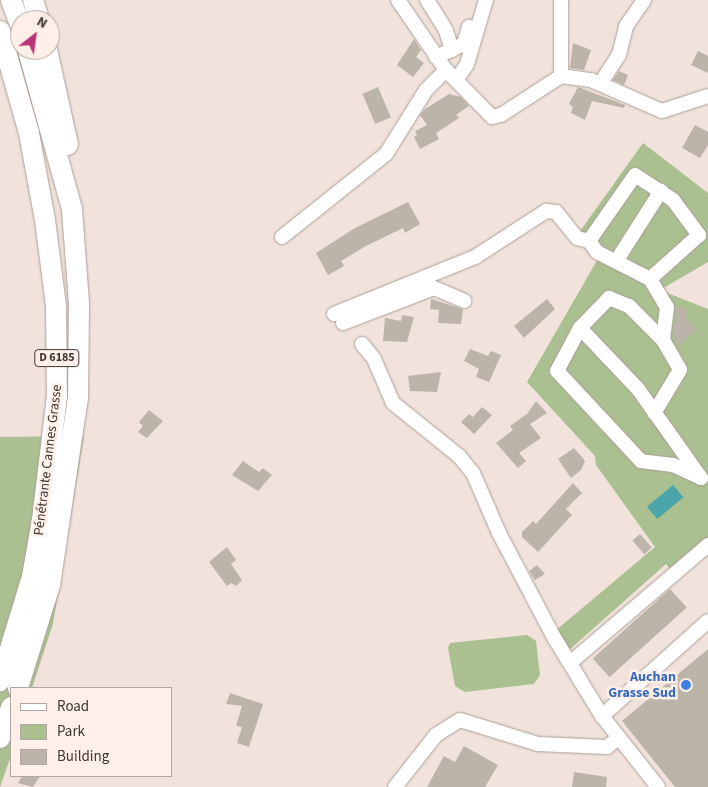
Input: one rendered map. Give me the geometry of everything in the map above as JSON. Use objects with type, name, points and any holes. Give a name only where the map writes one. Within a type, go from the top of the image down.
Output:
[{"type":"highway","name":"Pénétrante Cannes Grasse","points":[[0,31],[29,133],[45,220],[56,306],[57,396],[42,520],[32,577],[0,681]]},
{"type":"highway","name":"Pénétrante Cannes Grasse","points":[[18,687],[50,585],[78,398],[79,303],[72,209],[31,60]]},
{"type":"highway","points":[[49,60],[70,160],[72,209]]},
{"type":"highway","points":[[0,738],[10,710]]},
{"type":"street","points":[[398,0],[436,57],[451,75],[488,114],[496,117],[561,76],[595,82],[662,111],[708,96]]},
{"type":"street","points":[[427,0],[446,31],[452,50]]},
{"type":"street","points":[[436,57],[464,44],[477,0]]},
{"type":"street","points":[[282,237],[386,154],[426,90],[467,64],[486,0]]},
{"type":"street","points":[[561,0],[561,76]]},
{"type":"street","points":[[595,82],[619,55],[626,26],[644,0]]},
{"type":"street","points":[[590,241],[635,176],[661,191],[684,212],[699,236],[650,279]]},
{"type":"street","points":[[617,260],[661,191]]},
{"type":"street","points":[[464,301],[434,288],[338,318],[475,257],[546,211],[556,212],[578,238],[590,241],[597,252],[617,260],[650,279],[667,307],[663,340]]},
{"type":"street","points":[[654,413],[680,370],[663,340],[629,306],[609,298],[580,328],[557,371],[641,461],[673,465],[704,483]]},
{"type":"street","points":[[580,328],[638,389],[704,483]]},
{"type":"street","points":[[362,344],[374,358],[393,403],[459,456],[473,473],[499,533],[570,663],[602,716],[658,787]]},
{"type":"street","points":[[570,663],[708,545]]},
{"type":"street","points":[[602,716],[708,621]]},
{"type":"street","points":[[395,787],[436,735],[460,720],[538,744],[607,747],[618,738]]},
{"type":"green space","points":[[643,143],[708,193],[708,262],[660,290],[708,309],[708,548],[675,575],[666,564],[568,651],[555,631],[655,547],[596,465],[595,456],[527,382],[599,257],[580,243],[578,234]]},
{"type":"green space","points":[[84,436],[53,624],[32,687],[10,687],[10,759],[0,787],[0,437]]},
{"type":"green space","points":[[527,635],[536,641],[540,675],[534,684],[465,692],[455,686],[448,648],[450,643]]},
{"type":"water","points":[[673,485],[683,497],[657,519],[647,507]]},
{"type":"building","points":[[414,39],[421,50],[416,57],[424,63],[413,77],[397,65]]},
{"type":"building","points":[[573,43],[591,50],[584,70],[570,68]]},
{"type":"building","points":[[698,51],[708,56],[708,73],[691,65]]},
{"type":"building","points":[[619,71],[628,75],[624,85],[613,80]]},
{"type":"building","points":[[378,87],[391,117],[375,124],[362,94]]},
{"type":"building","points":[[578,87],[625,105],[624,108],[592,101],[585,120],[571,113],[573,107],[569,104]]},
{"type":"building","points":[[449,94],[461,97],[469,106],[456,115],[459,118],[436,133],[439,139],[420,149],[414,137],[417,135],[415,131],[427,125],[420,115],[425,109]]},
{"type":"building","points":[[695,125],[708,132],[708,145],[700,158],[682,148]]},
{"type":"building","points":[[408,202],[420,224],[405,233],[403,228],[366,246],[341,261],[344,266],[328,275],[316,253],[355,228]]},
{"type":"building","points":[[431,299],[463,309],[461,324],[438,323],[439,310],[430,309]]},
{"type":"building","points":[[547,299],[555,309],[524,338],[514,326]]},
{"type":"building","points":[[681,305],[688,314],[685,317],[697,330],[680,345],[672,336],[674,324],[678,320],[675,310]]},
{"type":"building","points":[[402,315],[414,317],[407,342],[383,341],[385,318],[401,321]]},
{"type":"building","points":[[470,349],[488,356],[491,351],[501,355],[489,382],[476,377],[479,369],[464,361]]},
{"type":"building","points":[[441,372],[437,392],[410,391],[408,376]]},
{"type":"building","points":[[536,401],[547,413],[530,424],[541,438],[519,453],[526,461],[518,468],[496,443],[513,430],[510,426],[527,414]]},
{"type":"building","points":[[482,407],[492,415],[474,434],[461,422],[469,414],[473,417]]},
{"type":"building","points":[[149,410],[163,421],[147,438],[138,432],[143,426],[139,422]]},
{"type":"building","points":[[574,448],[585,461],[581,470],[571,478],[558,459]]},
{"type":"building","points":[[243,461],[259,472],[263,468],[272,475],[258,491],[232,475]]},
{"type":"building","points":[[573,483],[582,493],[566,509],[572,515],[538,552],[522,537],[522,532],[533,521],[536,524]]},
{"type":"building","points":[[640,534],[652,548],[644,554],[632,541]]},
{"type":"building","points":[[227,547],[236,560],[231,564],[242,580],[236,586],[231,583],[227,586],[209,562]]},
{"type":"building","points":[[537,565],[545,574],[535,580],[529,571]]},
{"type":"building","points":[[670,589],[687,608],[609,677],[593,659]]},
{"type":"building","name":"Auchan Grasse Sud","points":[[708,649],[708,787],[675,787],[622,721]]},
{"type":"building","points":[[230,693],[263,704],[249,747],[237,743],[242,727],[236,726],[242,706],[226,704]]},
{"type":"building","points":[[464,746],[498,765],[485,787],[427,787],[444,756],[455,762]]},
{"type":"building","points":[[574,772],[607,777],[606,787],[572,787]]},
{"type":"building","points":[[21,777],[39,777],[33,787],[18,783]]},
{"type":"place","name":"Auchan Grasse Sud","points":[[686,685]]}]
